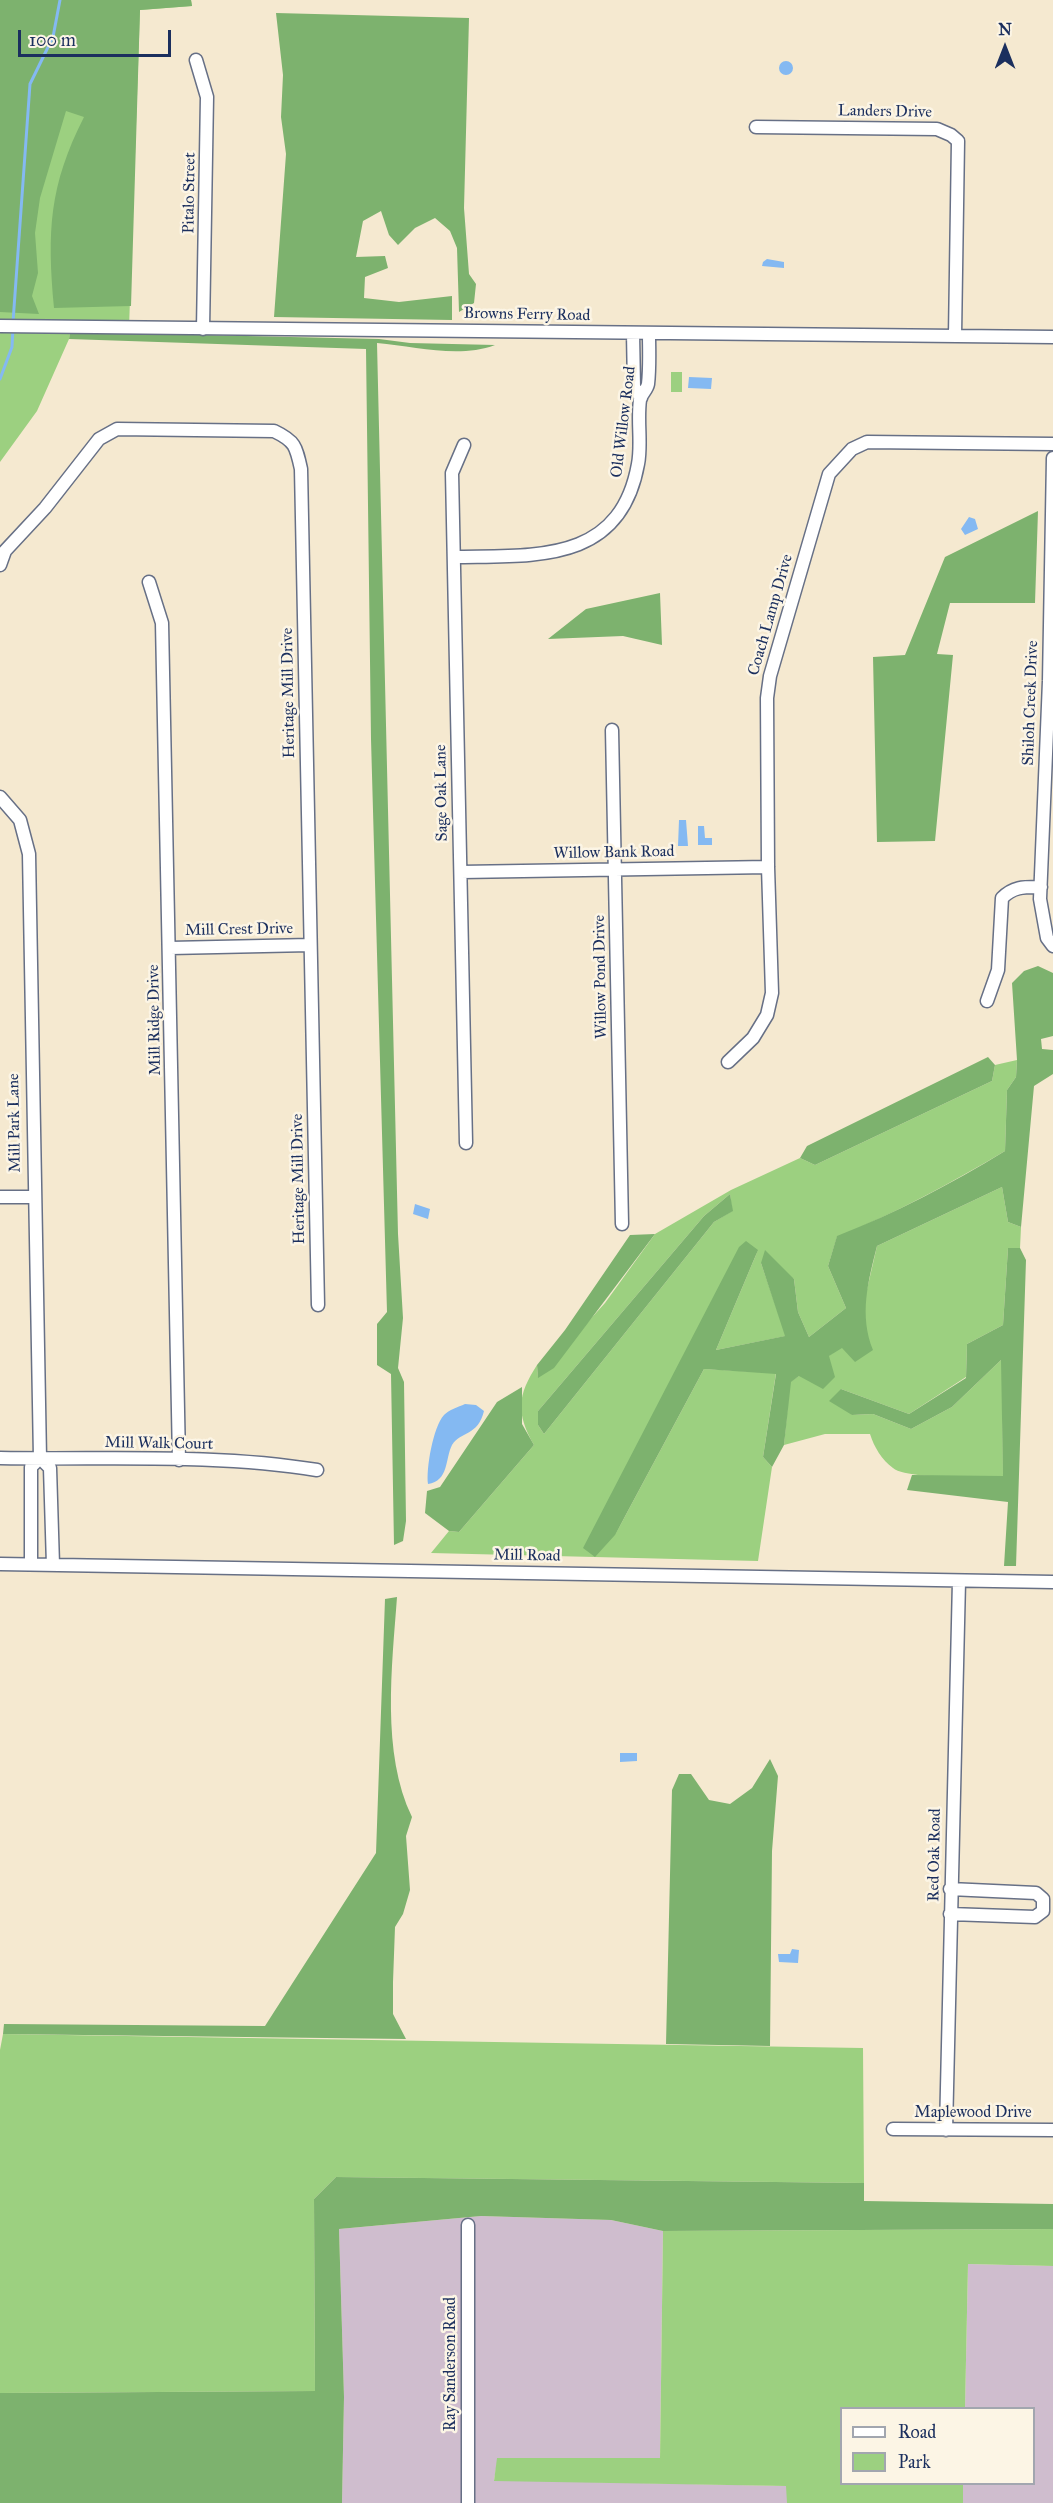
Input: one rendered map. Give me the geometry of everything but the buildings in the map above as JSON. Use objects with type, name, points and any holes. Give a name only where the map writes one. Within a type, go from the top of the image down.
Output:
[{"type":"street","name":"Pitalo Street","points":[[196,60],[207,97],[203,329]]},
{"type":"street","name":"Landers Drive","points":[[756,127],[937,129],[958,141],[955,336]]},
{"type":"street","name":"Browns Ferry Road","points":[[4,326],[1053,337]]},
{"type":"street","points":[[633,333],[634,387],[640,398]]},
{"type":"street","name":"Old Willow Road","points":[[454,557],[555,553],[581,544],[606,528],[622,508],[632,487],[639,463],[640,398],[648,387],[649,333]]},
{"type":"street","name":"Heritage Mill Drive","points":[[0,565],[4,551],[45,507],[99,439],[117,429],[274,431],[292,440],[301,469],[318,1305]]},
{"type":"street","name":"Coach Lamp Drive","points":[[728,1062],[753,1038],[767,1015],[772,993],[768,867],[767,698],[770,676],[829,474],[852,449],[867,442],[1053,444]]},
{"type":"street","name":"Sage Oak Lane","points":[[464,445],[452,473],[466,1143]]},
{"type":"street","name":"Shiloh Creek Drive","points":[[1053,458],[1051,681],[1041,887],[1043,923],[1047,938],[1053,946]]},
{"type":"street","name":"Mill Ridge Drive","points":[[149,582],[162,623],[179,1460]]},
{"type":"street","name":"Willow Pond Drive","points":[[612,730],[622,1224]]},
{"type":"street","name":"Mill Park Lane","points":[[0,797],[20,820],[29,854],[33,1197],[40,1458],[50,1468],[53,1565]]},
{"type":"street","name":"Willow Bank Road","points":[[461,872],[768,867]]},
{"type":"street","points":[[987,1000],[999,970],[1002,898],[1009,891],[1020,887],[1041,887]]},
{"type":"street","name":"Mill Crest Drive","points":[[170,948],[310,945]]},
{"type":"street","points":[[0,1197],[33,1197]]},
{"type":"street","name":"Mill Walk Court","points":[[0,1458],[179,1460],[286,1465],[317,1470]]},
{"type":"street","name":"Mill Park Lane","points":[[32,1564],[31,1467],[40,1458]]},
{"type":"street","name":"Mill Road","points":[[0,1564],[1053,1582]]},
{"type":"street","name":"Red Oak Road","points":[[946,2130],[959,1581]]},
{"type":"street","points":[[950,1889],[1036,1893],[1043,1899],[1043,1911],[1035,1917],[950,1914]]},
{"type":"street","name":"Maplewood Drive","points":[[892,2129],[1053,2130]]},
{"type":"street","name":"Ray Sanderson Road","points":[[468,2224],[468,2503]]},
{"type":"shaded area","points":[[481,2216],[611,2220],[663,2231],[660,2458],[498,2458],[494,2480],[787,2486],[787,2503],[342,2503],[344,2397],[339,2229]]},
{"type":"shaded area","points":[[968,2264],[1053,2266],[1053,2503],[963,2503],[963,2485],[1035,2485],[1035,2407],[965,2407]]},
{"type":"green space","points":[[0,0],[191,0],[192,6],[140,10],[129,328],[71,327],[69,339],[37,411],[0,462]]},
{"type":"green space","points":[[0,0],[191,0],[192,6],[140,10],[131,306],[54,308],[51,255],[53,210],[64,165],[84,117],[66,111],[40,198],[35,233],[38,273],[32,296],[39,314],[0,312]]},
{"type":"green space","points":[[276,13],[469,18],[464,208],[469,274],[476,284],[474,303],[459,312],[457,248],[450,231],[435,218],[415,228],[398,245],[389,235],[381,211],[363,221],[356,257],[385,256],[388,268],[365,277],[364,298],[399,302],[452,296],[452,320],[274,317],[286,154],[281,117],[283,75]]},
{"type":"green space","points":[[70,332],[379,339],[410,343],[495,345],[481,349],[451,351],[377,343],[398,1234],[403,1318],[398,1368],[404,1382],[406,1521],[403,1541],[394,1545],[391,1374],[377,1365],[377,1324],[387,1312],[371,739],[366,349],[69,339]]},
{"type":"green space","points":[[671,372],[682,372],[682,392],[671,392]]},
{"type":"green space","points":[[1038,511],[1035,603],[950,603],[937,654],[953,655],[935,841],[877,842],[873,657],[905,655],[945,557]]},
{"type":"green space","points":[[660,593],[662,645],[623,636],[548,639],[586,609]]},
{"type":"green space","points":[[1038,966],[1053,973],[1053,1036],[1041,1039],[1042,1049],[1053,1050],[1053,1074],[1034,1086],[1021,1227],[1008,1222],[1002,1187],[877,1246],[866,1298],[866,1324],[873,1350],[855,1362],[842,1348],[829,1356],[835,1377],[823,1389],[799,1376],[791,1382],[784,1445],[772,1467],[763,1457],[776,1374],[704,1369],[615,1535],[595,1557],[583,1548],[739,1247],[746,1241],[758,1250],[716,1350],[785,1336],[761,1263],[765,1250],[794,1279],[798,1312],[809,1337],[846,1308],[828,1266],[837,1236],[923,1197],[1005,1151],[1007,1090],[1016,1077],[1017,1060],[1012,983],[1024,971]]},
{"type":"green space","points":[[988,1057],[995,1065],[992,1081],[815,1165],[800,1158],[807,1146]]},
{"type":"green space","points":[[1017,1060],[1016,1077],[1007,1090],[1005,1151],[923,1197],[837,1237],[828,1266],[846,1308],[809,1337],[798,1312],[794,1279],[761,1263],[786,1336],[716,1350],[758,1250],[615,1535],[704,1369],[776,1373],[763,1457],[772,1467],[758,1561],[431,1553],[449,1531],[459,1532],[534,1445],[524,1423],[521,1405],[530,1376],[537,1365],[538,1377],[605,1303],[655,1234],[731,1190],[800,1158],[815,1165],[992,1081],[995,1065]],"holes":[[[730,1194],[732,1211],[714,1222],[544,1434],[538,1425],[538,1411],[704,1216]]]},
{"type":"green space","points":[[1002,1187],[1008,1222],[1021,1227],[1020,1248],[1008,1248],[1003,1325],[967,1344],[966,1377],[909,1414],[841,1389],[852,1415],[873,1414],[911,1429],[952,1407],[1002,1359],[1003,1477],[945,1477],[901,1472],[889,1465],[882,1457],[870,1434],[825,1434],[784,1445],[790,1382],[865,1331],[865,1298],[877,1246]]},
{"type":"green space","points":[[730,1194],[733,1211],[714,1222],[544,1434],[538,1425],[538,1411],[704,1216]]},
{"type":"green space","points":[[655,1234],[554,1368],[538,1378],[537,1365],[565,1330],[630,1235]]},
{"type":"green space","points":[[1008,1248],[1020,1248],[1026,1260],[1016,1566],[1004,1566],[1008,1502],[907,1490],[912,1475],[1003,1476],[1001,1360],[952,1407],[911,1429],[873,1414],[852,1415],[829,1401],[841,1389],[909,1414],[966,1378],[967,1344],[1003,1325]]},
{"type":"green space","points":[[522,1387],[522,1424],[534,1445],[459,1532],[449,1531],[425,1513],[427,1491],[440,1487],[497,1402]]},
{"type":"green space","points":[[397,1597],[391,1680],[392,1737],[402,1792],[412,1817],[406,1836],[410,1890],[403,1914],[395,1927],[393,2014],[406,2039],[3,2034],[4,2024],[265,2026],[376,1853],[385,1599]]},
{"type":"green space","points":[[770,1759],[778,1776],[772,1851],[770,2046],[666,2044],[672,1790],[679,1774],[691,1774],[709,1800],[730,1804],[752,1788]]},
{"type":"green space","points":[[3,2034],[863,2048],[864,2183],[336,2177],[314,2199],[315,2391],[0,2393],[0,2050]]},
{"type":"green space","points":[[336,2177],[864,2183],[864,2201],[1053,2204],[1053,2229],[663,2231],[611,2220],[481,2216],[339,2229],[344,2397],[342,2503],[0,2503],[0,2393],[315,2391],[314,2199]]},
{"type":"green space","points":[[1053,2229],[1053,2266],[968,2264],[965,2407],[840,2407],[840,2485],[963,2485],[963,2503],[787,2503],[786,2486],[494,2481],[497,2458],[660,2458],[663,2231]]},
{"type":"water","points":[[786,61],[791,63],[793,68],[791,73],[786,75],[781,73],[779,68],[781,63]]},
{"type":"water","points":[[767,259],[784,262],[784,268],[762,266]]},
{"type":"water","points":[[689,377],[712,378],[711,389],[688,388]]},
{"type":"water","points":[[969,517],[975,519],[978,529],[965,535],[961,529]]},
{"type":"water","points":[[679,820],[686,820],[688,846],[678,846]]},
{"type":"water","points":[[698,826],[704,826],[705,838],[712,838],[712,845],[698,845]]},
{"type":"water","points":[[415,1204],[430,1209],[428,1219],[413,1214]]},
{"type":"water","points":[[465,1404],[476,1405],[484,1411],[481,1419],[474,1429],[452,1445],[440,1479],[428,1484],[431,1448],[440,1421],[448,1412]]},
{"type":"water","points":[[620,1753],[637,1753],[637,1761],[620,1762]]},
{"type":"water","points":[[792,1949],[799,1950],[798,1963],[779,1962],[778,1954],[790,1954]]},
{"type":"waterway","points":[[13,322],[30,84],[53,37],[60,0]]},
{"type":"waterway","points":[[0,379],[12,347],[13,328]]}]
